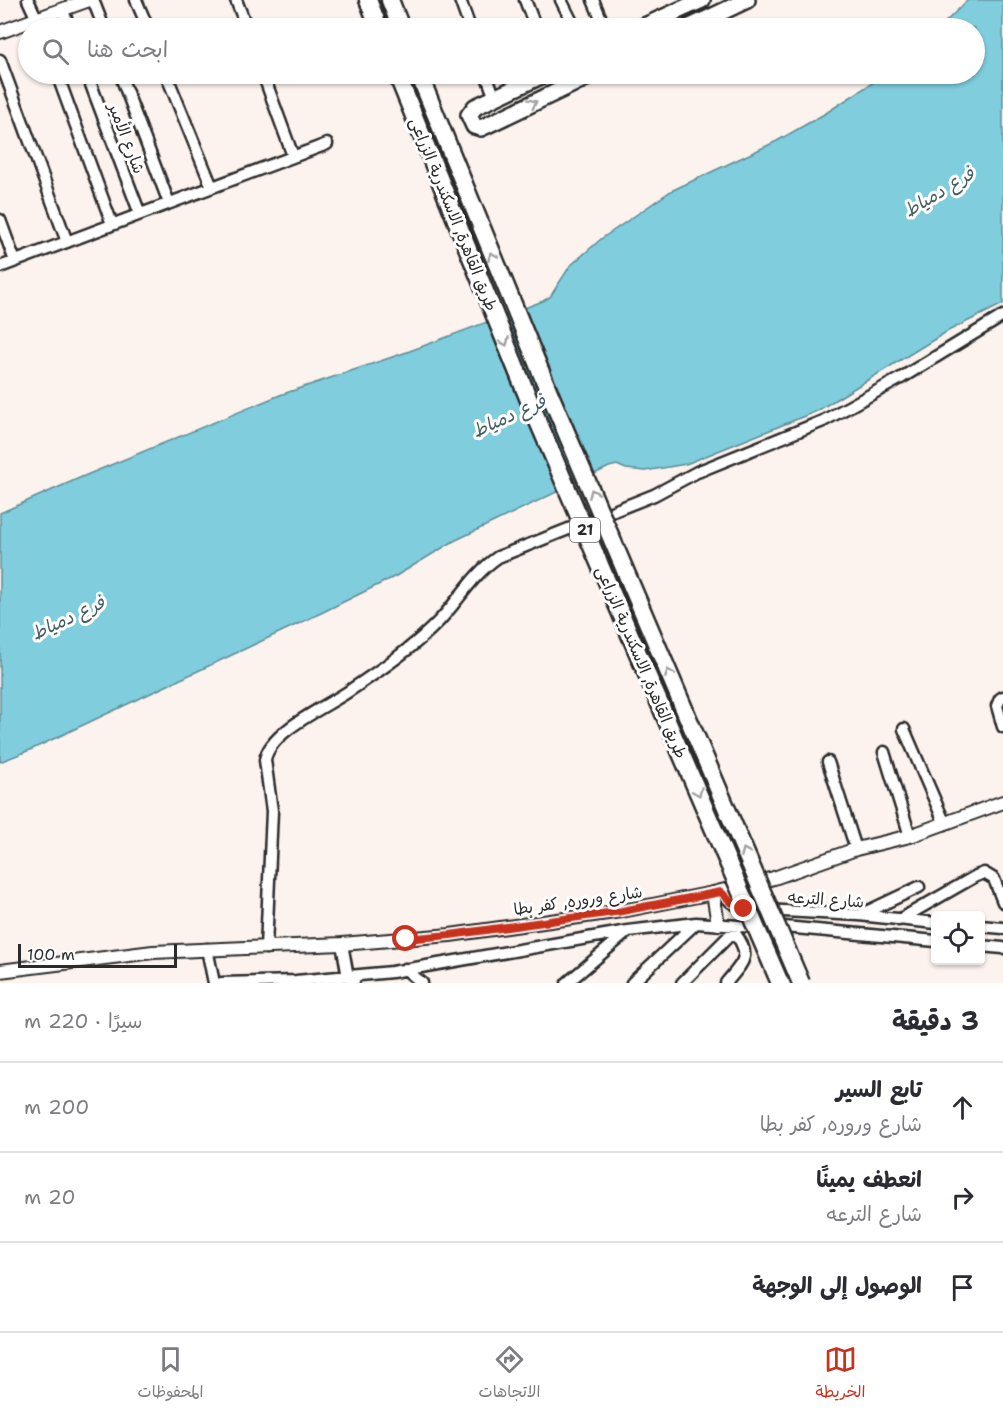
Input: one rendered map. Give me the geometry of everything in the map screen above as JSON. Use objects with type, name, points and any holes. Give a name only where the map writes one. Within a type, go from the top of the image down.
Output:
[{"type":"highway","points":[[368,0],[375,18]]},
{"type":"highway","points":[[390,0],[397,18]]},
{"type":"highway","name":"طريق القاهرة, الاسكندرية الزراعى","points":[[401,84],[528,397],[780,983]]},
{"type":"highway","name":"طريق القاهرة, الاسكندرية الزراعى","points":[[423,84],[544,382],[801,983]]},
{"type":"main road","points":[[661,18],[700,0]]},
{"type":"main road","points":[[709,18],[747,0]]},
{"type":"main road","points":[[524,84],[475,107],[469,115],[476,128],[481,128],[573,84]]},
{"type":"street","points":[[28,0],[37,18]]},
{"type":"street","points":[[47,18],[62,9],[88,0]]},
{"type":"street","points":[[93,0],[100,18]]},
{"type":"street","points":[[136,0],[144,18]]},
{"type":"street","points":[[236,0],[243,18]]},
{"type":"street","points":[[460,0],[466,18]]},
{"type":"street","points":[[525,0],[532,18]]},
{"type":"street","points":[[561,0],[570,18]]},
{"type":"street","points":[[593,0],[600,18]]},
{"type":"street","points":[[62,9],[66,18]]},
{"type":"street","points":[[0,32],[18,28]]},
{"type":"street","points":[[0,60],[67,242]]},
{"type":"street","points":[[61,84],[112,224]]},
{"type":"street","name":"شارع الأمير","points":[[91,84],[140,214]]},
{"type":"street","points":[[124,84],[169,203]]},
{"type":"street","points":[[170,84],[212,187]]},
{"type":"street","points":[[267,84],[293,156]]},
{"type":"street","points":[[490,84],[495,98]]},
{"type":"street","points":[[0,267],[327,144]]},
{"type":"street","points":[[0,220],[15,261]]},
{"type":"street","points":[[266,948],[272,811],[266,760],[275,741],[302,720],[386,666],[438,622],[473,578],[498,557],[654,495],[697,472],[824,420],[901,378],[1003,316]]},
{"type":"street","points":[[1003,697],[997,702],[1003,727]]},
{"type":"street","points":[[904,729],[945,824]]},
{"type":"street","points":[[884,752],[909,836]]},
{"type":"street","points":[[828,762],[856,849]]},
{"type":"street","name":"شارع وروره, كفر بطا","points":[[0,971],[153,952],[342,944],[450,935],[622,911],[774,878],[856,849],[909,836],[1003,802]]},
{"type":"street","points":[[899,920],[976,876],[988,874],[998,876],[1003,902]]},
{"type":"street","points":[[859,915],[919,887]]},
{"type":"street","points":[[717,892],[718,924]]},
{"type":"street","name":"شارع الترعه","points":[[717,892],[744,909],[859,915],[931,923]]},
{"type":"street","points":[[632,983],[696,923]]},
{"type":"street","name":"شارع الترعه","points":[[221,983],[352,980],[628,931],[696,923],[718,924],[737,929],[784,927],[931,941]]},
{"type":"street","points":[[985,926],[1003,928]]},
{"type":"street","points":[[682,983],[737,929],[746,950],[745,956],[726,983]]},
{"type":"street","points":[[567,983],[628,931]]},
{"type":"street","points":[[342,944],[352,980]]},
{"type":"street","points":[[985,946],[1003,948]]},
{"type":"street","points":[[207,949],[214,983]]},
{"type":"street","points":[[405,969],[422,983]]},
{"type":"water","name":"فرع دمياط","points":[[968,0],[1003,0],[1003,304],[948,331],[817,411],[686,464],[645,471],[626,469],[617,465],[609,467],[454,541],[396,576],[317,615],[0,762],[0,513],[280,395],[407,352],[543,301],[550,297],[570,266],[601,239],[671,191],[777,141],[871,84],[985,84],[985,18],[949,18]]},
{"type":"route","points":[[406,939],[622,911],[721,892],[736,906],[744,909]]}]
